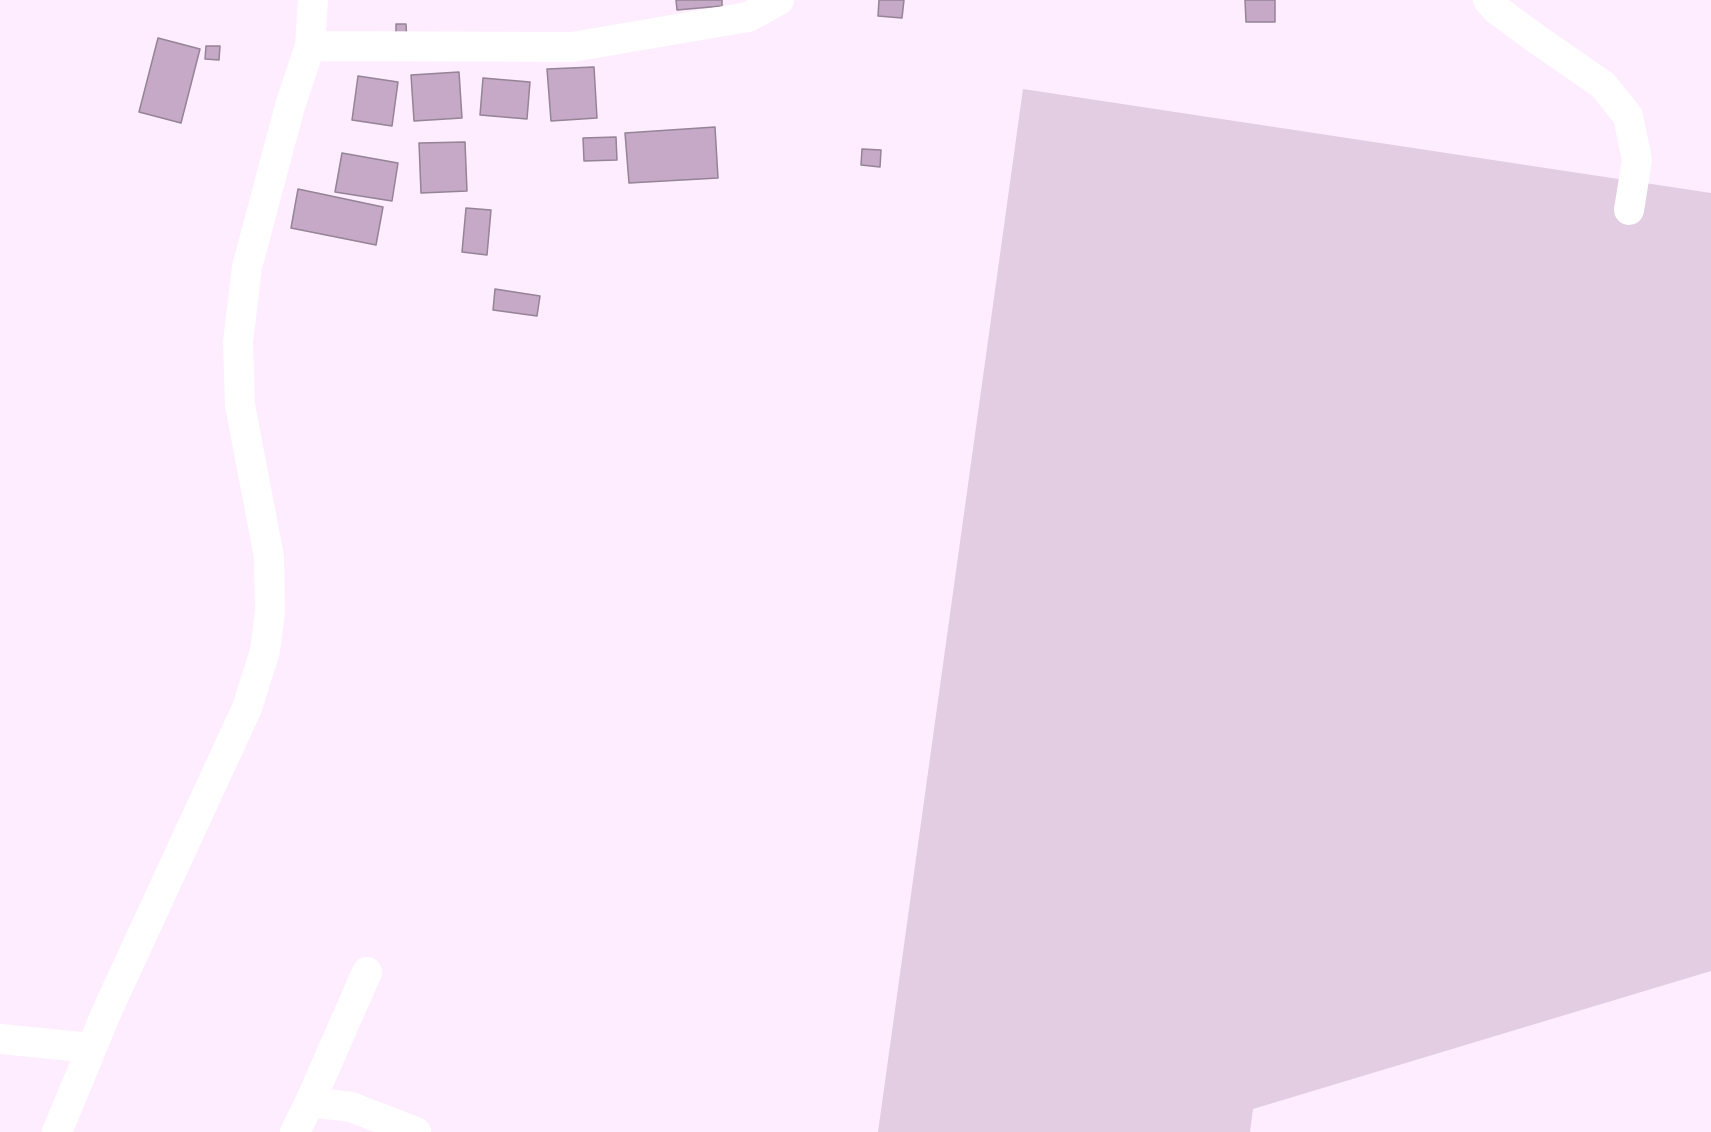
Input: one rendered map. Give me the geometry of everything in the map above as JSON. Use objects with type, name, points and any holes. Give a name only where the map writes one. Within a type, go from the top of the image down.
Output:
[{"type":"street","points":[[57,1132],[91,1048],[247,708],[265,651],[270,611],[270,557],[240,405],[238,342],[247,267],[290,106],[310,46],[313,0]]},
{"type":"street","points":[[310,46],[572,47],[748,16],[779,0]]},
{"type":"street","points":[[1488,0],[1497,10],[1604,85],[1628,116],[1637,160],[1629,210]]},
{"type":"street","points":[[295,1132],[367,972]]},
{"type":"street","points":[[0,1039],[91,1048]]},
{"type":"street","points":[[310,1102],[351,1107],[416,1132]]},
{"type":"shaded area","points":[[1023,89],[1711,193],[1711,971],[1253,1109],[1250,1132],[878,1132]]},
{"type":"building","points":[[676,0],[722,0],[722,6],[677,10]]},
{"type":"building","points":[[879,0],[904,0],[902,18],[878,16]]},
{"type":"building","points":[[1245,0],[1275,0],[1275,22],[1246,22]]},
{"type":"building","points":[[396,24],[406,24],[407,42],[396,43]]},
{"type":"building","points":[[158,38],[200,49],[181,123],[139,112]]},
{"type":"building","points":[[206,46],[220,46],[219,60],[205,59]]},
{"type":"building","points":[[594,67],[597,118],[551,121],[547,69]]},
{"type":"building","points":[[459,72],[462,118],[414,121],[411,75]]},
{"type":"building","points":[[358,76],[398,82],[392,126],[352,120]]},
{"type":"building","points":[[483,78],[530,82],[527,119],[480,115]]},
{"type":"building","points":[[715,127],[718,178],[629,183],[625,133]]},
{"type":"building","points":[[616,137],[617,160],[584,161],[583,138]]},
{"type":"building","points":[[465,142],[467,191],[421,193],[419,143]]},
{"type":"building","points":[[862,149],[881,150],[880,167],[861,165]]},
{"type":"building","points":[[342,153],[398,163],[392,201],[335,192]]},
{"type":"building","points":[[298,189],[383,207],[376,245],[291,228]]},
{"type":"building","points":[[466,208],[491,210],[487,255],[462,252]]},
{"type":"building","points":[[495,289],[540,296],[537,316],[493,310]]}]
